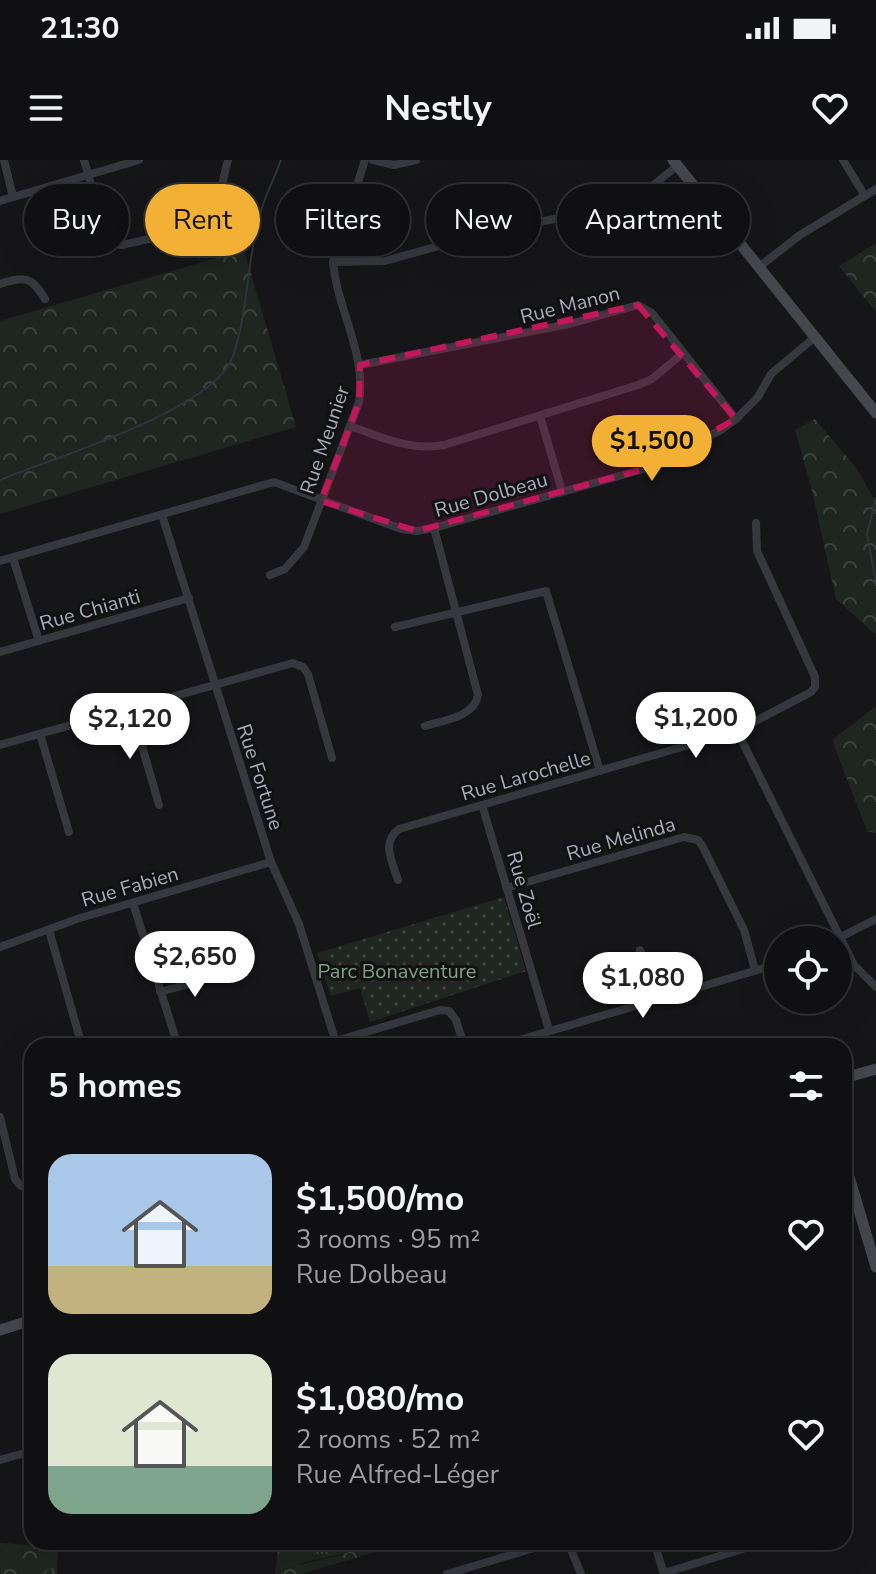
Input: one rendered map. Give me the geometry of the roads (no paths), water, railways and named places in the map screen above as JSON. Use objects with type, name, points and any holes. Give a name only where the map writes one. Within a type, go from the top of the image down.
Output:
[{"type":"street","points":[[4,160],[13,197]]},
{"type":"street","points":[[84,160],[105,235],[112,244],[123,245],[194,227],[209,220],[228,160]]},
{"type":"street","points":[[0,201],[139,160]]},
{"type":"street","name":"Rue Meunier","points":[[270,575],[285,569],[304,547],[350,426],[361,387],[360,365],[334,277],[333,262],[365,160]]},
{"type":"street","points":[[373,160],[394,165],[416,160]]},
{"type":"street","points":[[843,160],[865,196]]},
{"type":"street","points":[[333,262],[385,261],[507,227],[615,209],[637,198],[675,163],[876,413]]},
{"type":"street","points":[[759,267],[800,235],[876,189]]},
{"type":"street","points":[[0,284],[25,278],[35,283],[45,299]]},
{"type":"street","name":"Rue Manon","points":[[360,365],[569,324],[638,305],[652,313],[736,419]]},
{"type":"street","name":"Rue Dolbeau","points":[[0,561],[274,482],[401,529],[417,531],[434,528],[656,464],[736,419],[758,397],[771,374],[815,337]]},
{"type":"street","points":[[350,426],[419,448],[444,445],[638,385],[652,379],[683,353]]},
{"type":"street","points":[[540,416],[562,491]]},
{"type":"street","name":"Rue Fortune","points":[[162,515],[271,862],[299,924],[334,1038]]},
{"type":"street","name":"Rue Larochelle","points":[[398,880],[387,844],[390,835],[399,829],[737,731],[809,694],[815,687],[815,677],[757,551],[756,523]]},
{"type":"street","points":[[425,726],[468,712],[477,700],[477,690],[434,528]]},
{"type":"street","points":[[13,558],[39,641]]},
{"type":"street","points":[[395,627],[546,591],[600,771]]},
{"type":"street","name":"Rue Chianti","points":[[0,652],[189,598]]},
{"type":"street","points":[[0,745],[289,663],[301,665],[308,674],[332,758]]},
{"type":"street","points":[[131,708],[159,805]]},
{"type":"street","points":[[737,731],[832,926]]},
{"type":"street","points":[[40,734],[69,832]]},
{"type":"street","name":"Rue Zoël","points":[[482,805],[549,1030]]},
{"type":"street","name":"Rue Melinda","points":[[506,888],[684,837],[693,838],[703,847],[744,930],[755,970]]},
{"type":"street","name":"Rue Fabien","points":[[0,947],[271,862]]},
{"type":"street","points":[[133,903],[175,1038]]},
{"type":"street","points":[[852,932],[876,919]]},
{"type":"street","points":[[49,930],[80,1038]]},
{"type":"street","points":[[640,950],[655,1000]]},
{"type":"street","points":[[852,962],[876,987]]},
{"type":"street","points":[[524,1038],[764,968]]},
{"type":"street","points":[[160,992],[221,975]]},
{"type":"street","points":[[354,1038],[440,1010],[449,1011],[456,1020],[462,1038]]},
{"type":"street","points":[[852,1076],[876,1069]]},
{"type":"street","points":[[0,1117],[15,1179],[24,1187]]},
{"type":"street","points":[[852,1188],[876,1267]]},
{"type":"street","points":[[0,1330],[24,1322]]},
{"type":"street","points":[[0,1460],[24,1453]]},
{"type":"street","points":[[447,1574],[527,1550]]},
{"type":"street","points":[[571,1550],[581,1574]]},
{"type":"street","points":[[656,1550],[664,1574],[740,1550]]},
{"type":"waterway","points":[[0,480],[130,430],[196,395],[220,376],[233,356],[238,339],[259,217],[281,160]]},
{"type":"waterway","points":[[876,498],[867,534],[876,583]]},
{"type":"park label","name":"Parc Bonaventure","points":[[397,971]]}]
